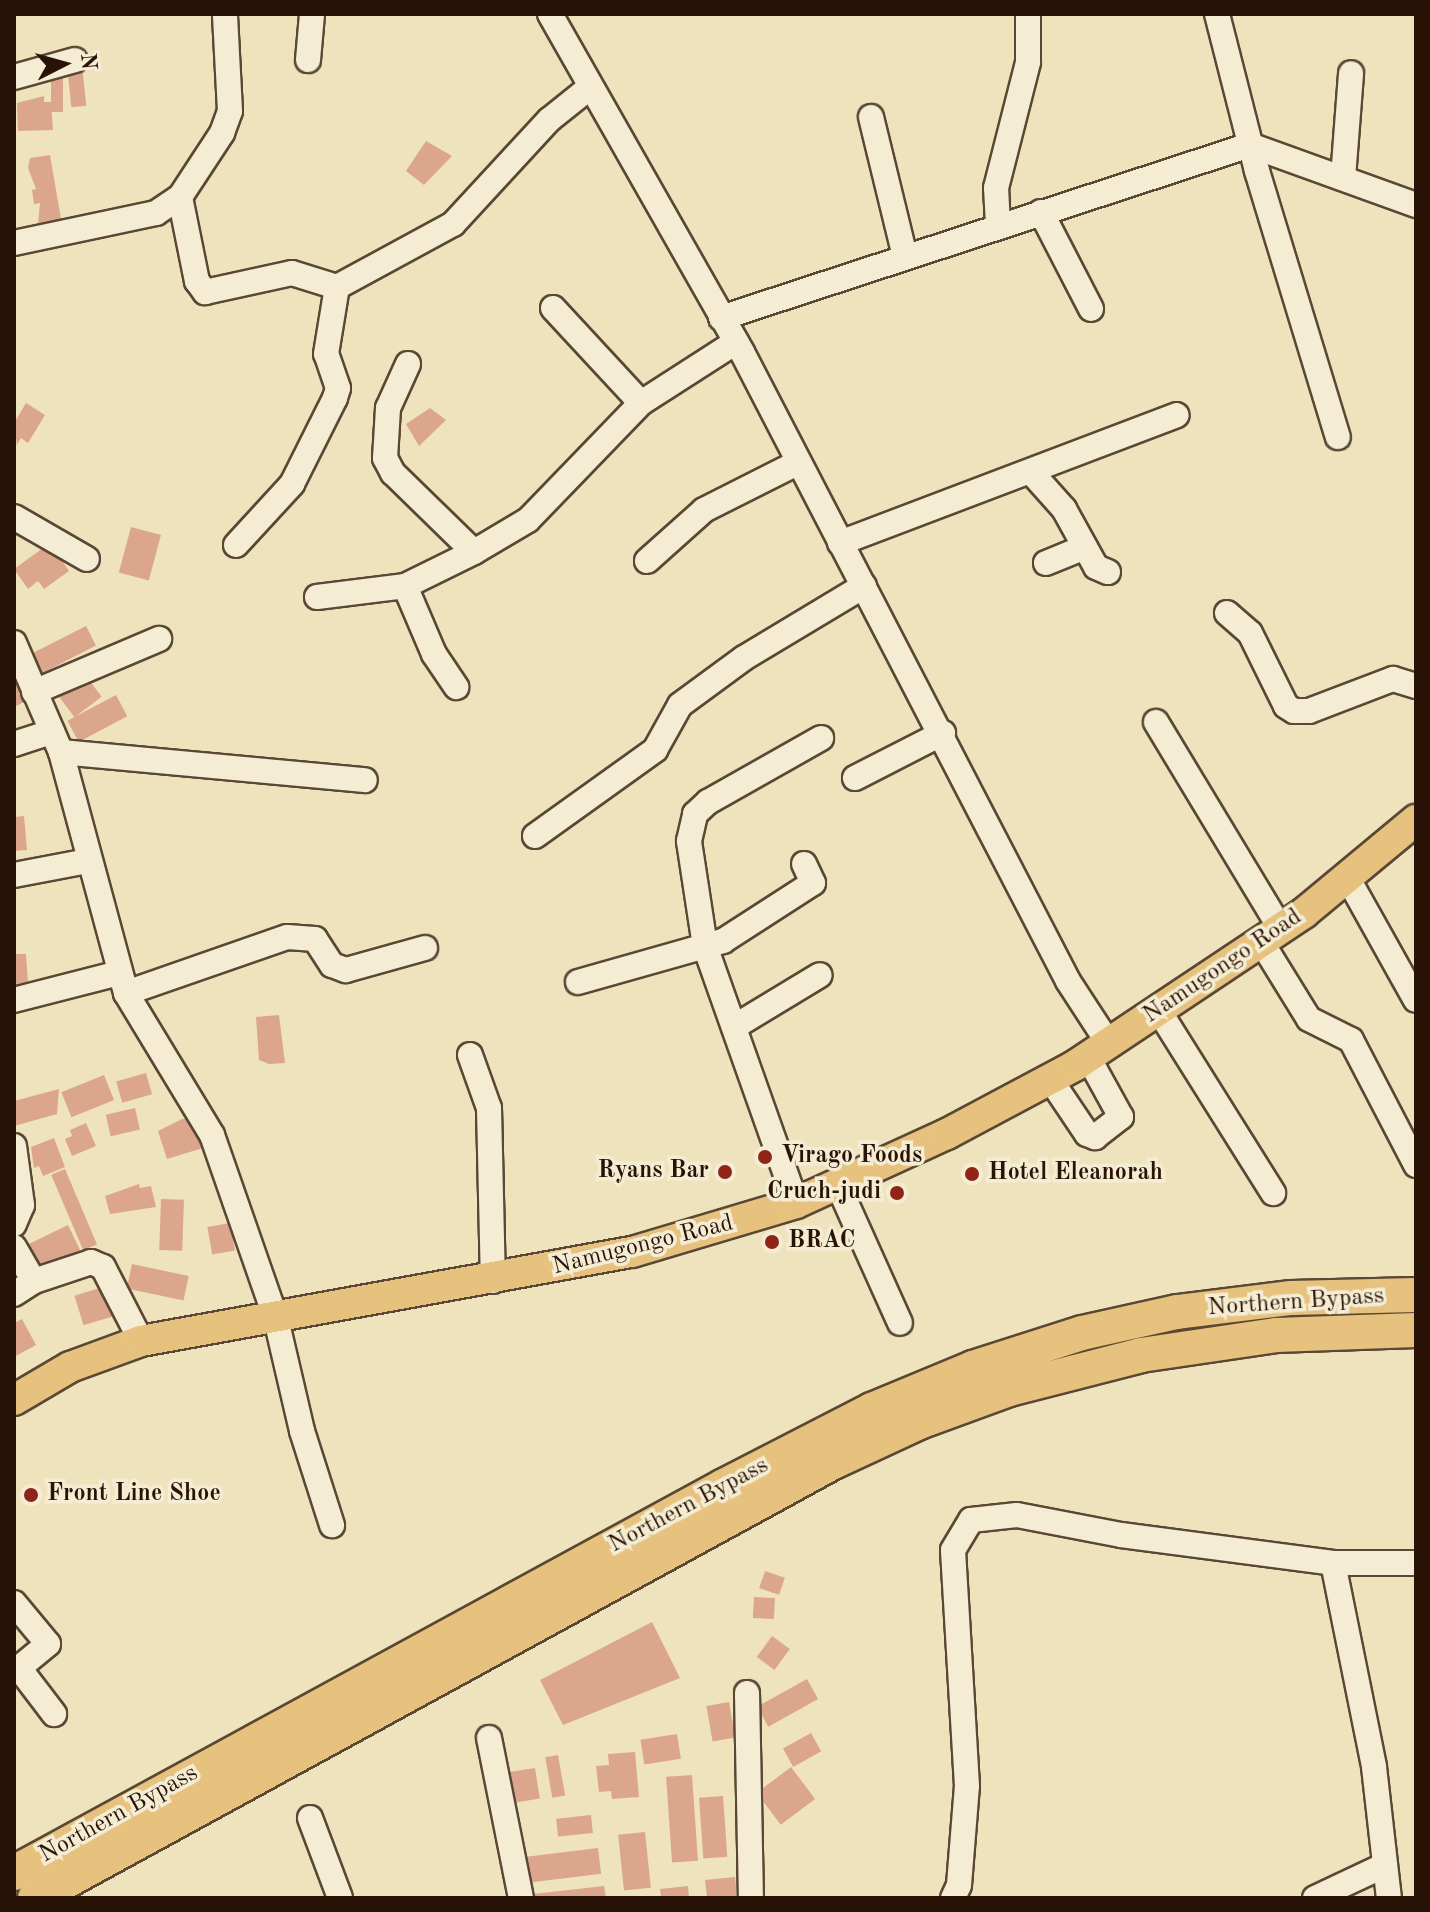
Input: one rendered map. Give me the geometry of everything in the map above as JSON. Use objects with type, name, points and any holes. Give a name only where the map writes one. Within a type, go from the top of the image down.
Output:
[{"type":"highway","name":"Northern Bypass","points":[[14,1873],[724,1486],[872,1410],[944,1380],[1082,1333],[1177,1312],[1291,1298],[1416,1295]]},
{"type":"highway","name":"Northern Bypass","points":[[35,1898],[833,1462],[919,1422],[1009,1389],[1141,1355],[1276,1335],[1416,1330]]},
{"type":"main road","name":"Namugongo Road","points":[[14,1400],[70,1367],[141,1341],[493,1281],[632,1252],[796,1203],[1050,1079],[1098,1050],[1271,936],[1416,820]]},
{"type":"street","points":[[14,243],[156,213],[180,197],[222,133],[230,111],[225,14]]},
{"type":"street","points":[[308,60],[312,14]]},
{"type":"street","points":[[550,14],[589,88],[736,342],[797,463],[943,733],[1068,981],[1098,1050],[1121,1117],[1095,1137],[1087,1134],[1050,1079]]},
{"type":"street","points":[[998,225],[996,188],[1028,62],[1028,14]]},
{"type":"street","points":[[1217,14],[1250,145],[1338,437]]},
{"type":"street","points":[[14,77],[75,60]]},
{"type":"street","points":[[1343,178],[1351,73]]},
{"type":"street","points":[[180,197],[197,281],[205,292],[292,273],[337,287],[453,224],[549,120],[589,88]]},
{"type":"street","points":[[871,117],[905,256]]},
{"type":"street","points":[[721,318],[1250,145],[1416,205]]},
{"type":"street","points":[[1041,212],[1091,309]]},
{"type":"street","points":[[236,545],[292,484],[335,398],[338,388],[326,354],[337,287]]},
{"type":"street","points":[[553,308],[641,403]]},
{"type":"street","points":[[317,597],[405,586],[474,552],[528,520],[641,403],[736,342]]},
{"type":"street","points":[[408,364],[388,408],[385,458],[393,473],[474,552]]},
{"type":"street","points":[[840,543],[1177,415]]},
{"type":"street","points":[[647,561],[704,510],[797,463]]},
{"type":"street","points":[[1031,472],[1064,509],[1096,567],[1108,572]]},
{"type":"street","points":[[14,517],[87,559]]},
{"type":"street","points":[[1046,563],[1085,547]]},
{"type":"street","points":[[405,586],[434,654],[456,687]]},
{"type":"street","points":[[535,836],[655,750],[680,705],[744,658],[864,586]]},
{"type":"street","points":[[1227,613],[1250,633],[1286,706],[1294,711],[1309,711],[1393,679],[1416,686]]},
{"type":"street","points":[[34,692],[159,639]]},
{"type":"street","points":[[14,643],[56,742],[123,983],[212,1135],[276,1319],[302,1431],[332,1525]]},
{"type":"street","points":[[1156,722],[1271,936],[1309,1019],[1351,1040],[1416,1165]]},
{"type":"street","points":[[855,778],[943,733]]},
{"type":"street","points":[[796,1203],[705,946],[689,841],[695,814],[821,738]]},
{"type":"street","points":[[14,744],[56,742],[365,780]]},
{"type":"street","points":[[14,875],[88,861]]},
{"type":"street","points":[[578,982],[705,946],[740,932],[813,883],[804,864]]},
{"type":"street","points":[[1346,875],[1416,1000]]},
{"type":"street","points":[[14,1000],[123,983],[287,937],[315,939],[332,965],[346,970],[425,948]]},
{"type":"street","points":[[734,1027],[820,975]]},
{"type":"street","points":[[1159,1011],[1273,1193]]},
{"type":"street","points":[[470,1055],[489,1108],[493,1281]]},
{"type":"street","points":[[14,1146],[22,1205],[14,1224]]},
{"type":"street","points":[[838,1185],[900,1323]]},
{"type":"street","points":[[14,1247],[24,1287],[98,1263],[141,1341]]},
{"type":"street","points":[[953,1898],[959,1885],[967,1786],[953,1550],[971,1520],[1017,1515],[1121,1535],[1333,1563],[1416,1563]]},
{"type":"street","points":[[1333,1563],[1374,1767],[1389,1898]]},
{"type":"street","points":[[14,1603],[48,1644],[16,1670],[54,1714]]},
{"type":"street","points":[[747,1693],[751,1898]]},
{"type":"street","points":[[489,1738],[521,1898]]},
{"type":"street","points":[[310,1818],[340,1898]]},
{"type":"street","points":[[1315,1898],[1383,1866]]},
{"type":"building","points":[[82,65],[86,106],[71,107],[67,67]]},
{"type":"building","points":[[51,74],[63,74],[63,112],[51,112]]},
{"type":"building","points":[[44,96],[44,102],[51,102],[53,130],[18,131],[17,103]]},
{"type":"building","points":[[426,141],[452,156],[424,185],[406,171]]},
{"type":"building","points":[[50,155],[61,219],[38,223],[40,203],[34,204],[32,190],[36,189],[28,168],[30,158]]},
{"type":"building","points":[[26,403],[45,415],[28,443],[21,438],[17,445],[14,423]]},
{"type":"building","points":[[430,408],[446,420],[419,446],[406,424]]},
{"type":"building","points":[[131,527],[161,535],[149,580],[119,572]]},
{"type":"building","points":[[50,543],[69,571],[44,589],[38,581],[28,589],[14,569]]},
{"type":"building","points":[[86,626],[96,646],[40,674],[30,655]]},
{"type":"building","points":[[14,673],[26,701],[14,707]]},
{"type":"building","points":[[86,676],[102,697],[74,717],[59,696]]},
{"type":"building","points":[[116,695],[127,716],[79,742],[67,721]]},
{"type":"building","points":[[24,816],[27,850],[14,851],[14,817]]},
{"type":"building","points":[[14,954],[26,954],[28,983],[14,984]]},
{"type":"building","points":[[279,1015],[285,1063],[269,1064],[259,1060],[256,1017]]},
{"type":"building","points":[[146,1073],[152,1094],[122,1103],[116,1082]]},
{"type":"building","points":[[104,1075],[114,1100],[71,1117],[61,1092]]},
{"type":"building","points":[[59,1089],[57,1114],[14,1126],[14,1101]]},
{"type":"building","points":[[135,1108],[140,1129],[111,1136],[106,1115]]},
{"type":"building","points":[[182,1119],[194,1119],[203,1148],[167,1159],[158,1131]]},
{"type":"building","points":[[86,1123],[96,1146],[72,1156],[65,1139],[72,1136],[70,1130]]},
{"type":"building","points":[[54,1138],[65,1167],[43,1176],[39,1166],[34,1168],[31,1147]]},
{"type":"building","points":[[65,1169],[97,1244],[83,1250],[51,1175]]},
{"type":"building","points":[[139,1184],[140,1188],[151,1186],[156,1207],[110,1214],[105,1196]]},
{"type":"building","points":[[161,1199],[184,1200],[182,1251],[159,1250]]},
{"type":"building","points":[[230,1223],[235,1251],[212,1255],[207,1227]]},
{"type":"building","points":[[68,1225],[80,1250],[38,1271],[26,1246]]},
{"type":"building","points":[[132,1264],[189,1276],[184,1301],[127,1288]]},
{"type":"building","points":[[106,1286],[115,1316],[84,1325],[74,1296]]},
{"type":"building","points":[[22,1319],[36,1345],[14,1357],[14,1323]]},
{"type":"building","points":[[765,1571],[785,1578],[779,1595],[759,1588]]},
{"type":"building","points":[[754,1597],[775,1598],[774,1619],[753,1618]]},
{"type":"building","points":[[652,1622],[680,1678],[563,1725],[540,1680]]},
{"type":"building","points":[[772,1636],[790,1649],[775,1670],[757,1657]]},
{"type":"building","points":[[807,1679],[818,1699],[768,1727],[757,1707]]},
{"type":"building","points":[[729,1702],[735,1737],[713,1741],[706,1706]]},
{"type":"building","points":[[811,1733],[821,1751],[793,1767],[783,1749]]},
{"type":"building","points":[[677,1734],[681,1759],[644,1764],[640,1740]]},
{"type":"building","points":[[635,1752],[639,1797],[612,1799],[611,1791],[599,1792],[596,1766],[609,1765],[608,1754]]},
{"type":"building","points":[[558,1755],[565,1795],[552,1798],[545,1757]]},
{"type":"building","points":[[791,1767],[815,1799],[781,1825],[757,1793]]},
{"type":"building","points":[[535,1768],[540,1799],[505,1804],[500,1773]]},
{"type":"building","points":[[692,1775],[698,1861],[672,1863],[666,1777]]},
{"type":"building","points":[[723,1796],[727,1857],[703,1859],[699,1798]]},
{"type":"building","points":[[591,1815],[593,1833],[558,1837],[556,1819]]},
{"type":"building","points":[[645,1832],[651,1888],[624,1891],[618,1835]]},
{"type":"building","points":[[598,1848],[601,1874],[530,1883],[527,1857]]},
{"type":"building","points":[[735,1877],[737,1898],[707,1898],[705,1880]]},
{"type":"building","points":[[604,1886],[606,1898],[533,1898],[533,1894]]},
{"type":"building","points":[[688,1886],[689,1898],[661,1898],[660,1889]]},
{"type":"place","name":"Virago Foods","points":[[765,1157]]},
{"type":"place","name":"Ryans Bar","points":[[725,1172]]},
{"type":"place","name":"Hotel Eleanorah","points":[[972,1174]]},
{"type":"place","name":"Cruch-judi","points":[[897,1193]]},
{"type":"place","name":"BRAC","points":[[772,1242]]},
{"type":"place","name":"Front Line Shoe","points":[[31,1495]]}]
